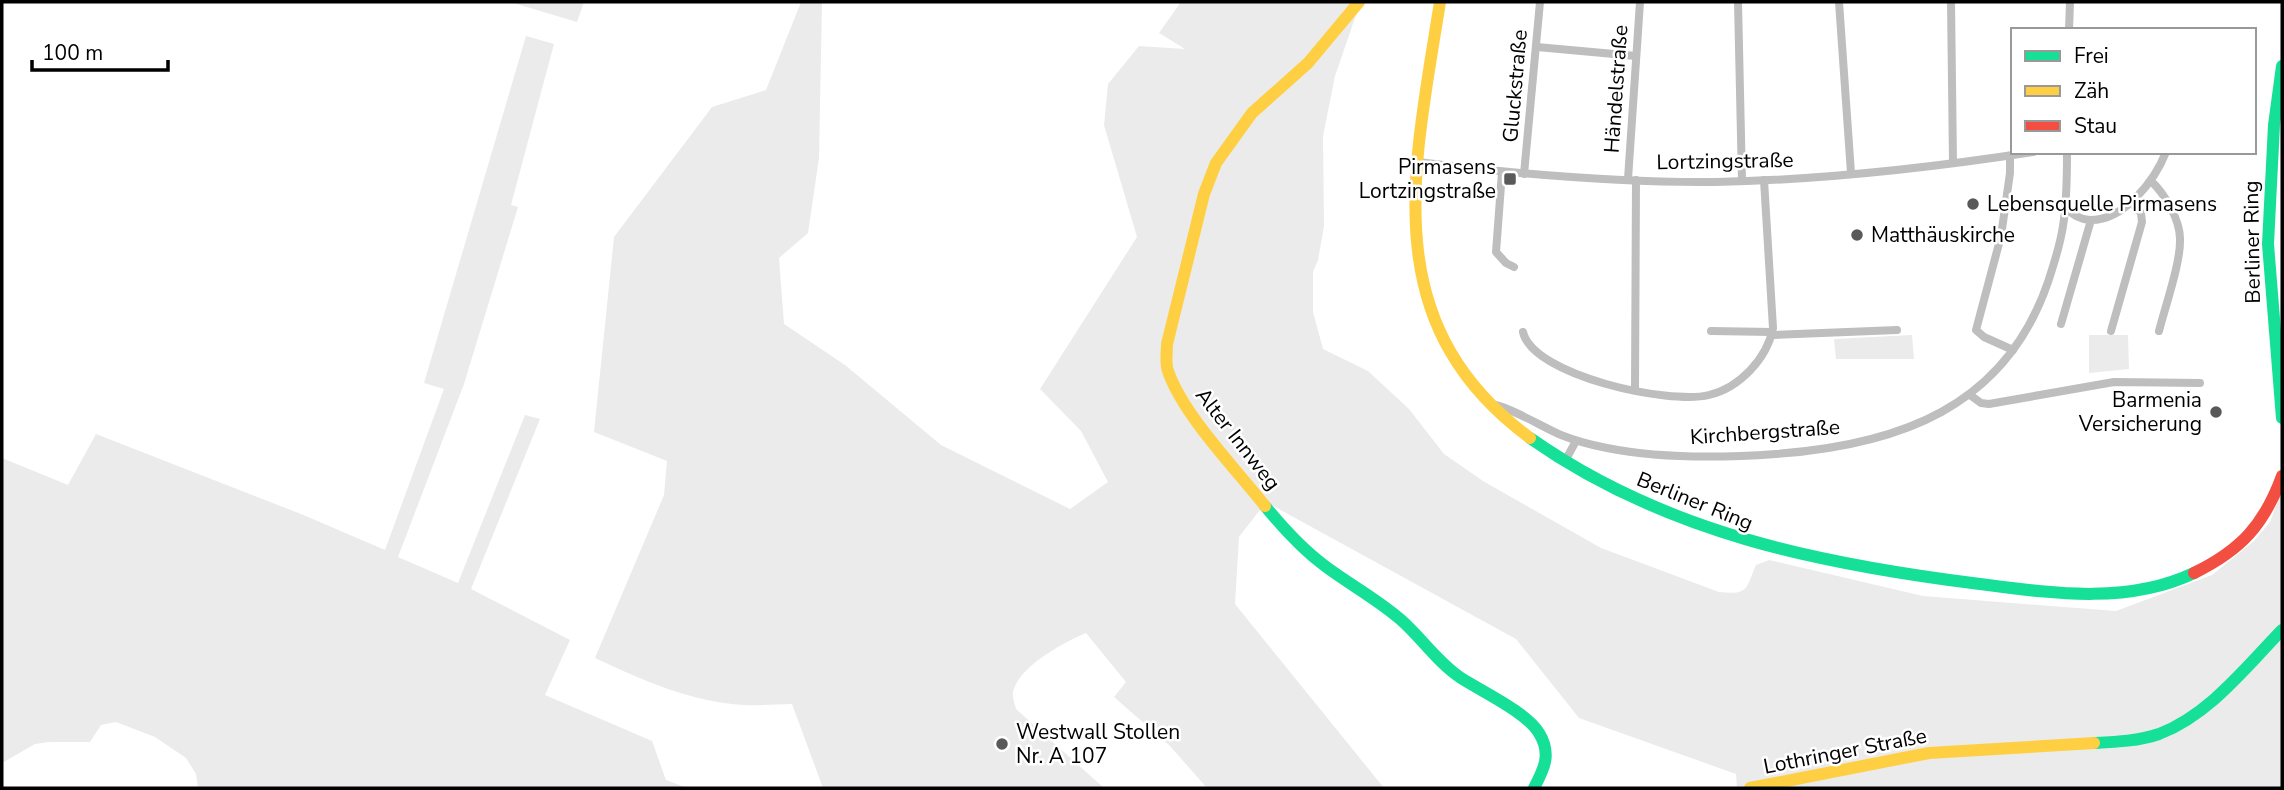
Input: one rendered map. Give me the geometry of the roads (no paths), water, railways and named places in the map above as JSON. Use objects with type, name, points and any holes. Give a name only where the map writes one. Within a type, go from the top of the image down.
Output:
[{"type":"street","name":"Alter Innweg","points":[[1359,2],[1308,63],[1252,113],[1216,163],[1204,194],[1167,344],[1167,369],[1191,412],[1270,513],[1303,548],[1399,618],[1460,677],[1510,708],[1538,731],[1545,745],[1546,764],[1534,788]]},
{"type":"street","name":"Berliner Ring","points":[[1440,2],[1418,162],[1418,252],[1428,304],[1454,361],[1487,404],[1517,430],[1603,483],[1672,516],[1767,549],[1840,565],[1928,579],[2091,594],[2173,582],[2216,563],[2256,528],[2273,503],[2282,476]]},
{"type":"street","name":"Gluckstraße","points":[[1524,174],[1540,2]]},
{"type":"street","name":"Händelstraße","points":[[1635,390],[1632,180],[1640,2]]},
{"type":"street","points":[[1738,2],[1742,181]]},
{"type":"street","points":[[1839,2],[1851,173]]},
{"type":"street","points":[[1951,2],[1953,163]]},
{"type":"street","points":[[2070,2],[2070,28]]},
{"type":"street","points":[[1537,47],[1636,56]]},
{"type":"street","name":"Berliner Ring","points":[[2282,66],[2274,125],[2267,244],[2282,418]]},
{"type":"street","name":"Lortzingstraße","points":[[1418,162],[1524,174],[1632,180],[1742,181],[1851,173],[2022,154]]},
{"type":"street","name":"Kirchbergstraße","points":[[1487,404],[1501,405],[1537,425],[1576,441],[1630,453],[1674,456],[1713,457],[1796,452],[1851,444],[1897,432],[1936,416],[1970,395],[1992,375],[2013,350],[2043,296],[2059,247],[2065,208],[2067,154]]},
{"type":"street","points":[[2065,208],[2081,218],[2091,220],[2109,216],[2131,202],[2151,181],[2165,154]]},
{"type":"street","points":[[2010,156],[2001,236],[1976,330],[1984,337],[2013,350]]},
{"type":"street","points":[[1502,172],[1496,252],[1514,267]]},
{"type":"street","points":[[1523,332],[1534,352],[1554,364],[1598,382],[1679,397],[1707,396],[1738,381],[1765,350],[1772,334],[1764,180]]},
{"type":"street","points":[[2151,181],[2169,206],[2178,226],[2180,239],[2159,331]]},
{"type":"street","points":[[2111,331],[2142,222],[2141,213],[2131,202]]},
{"type":"street","points":[[2061,324],[2091,220]]},
{"type":"street","points":[[1711,331],[1772,334],[1897,330]]},
{"type":"street","points":[[1970,395],[1975,400],[1989,404],[2114,383],[2200,383]]},
{"type":"street","points":[[1565,461],[1576,441]]},
{"type":"street","name":"Lothringer Straße","points":[[1750,788],[1947,751],[2113,742],[2156,735],[2199,711],[2230,684],[2282,630]]},
{"type":"place","name":"Pirmasens Lortzingstraße","points":[[1510,179]]},
{"type":"place","name":"Lebensquelle Pirmasens","points":[[1973,204]]},
{"type":"place","name":"Matthäuskirche","points":[[1857,235]]},
{"type":"place","name":"Barmenia Versicherung","points":[[2216,412]]},
{"type":"place","name":"Westwall Stollen Nr. A 107","points":[[1002,744]]}]
